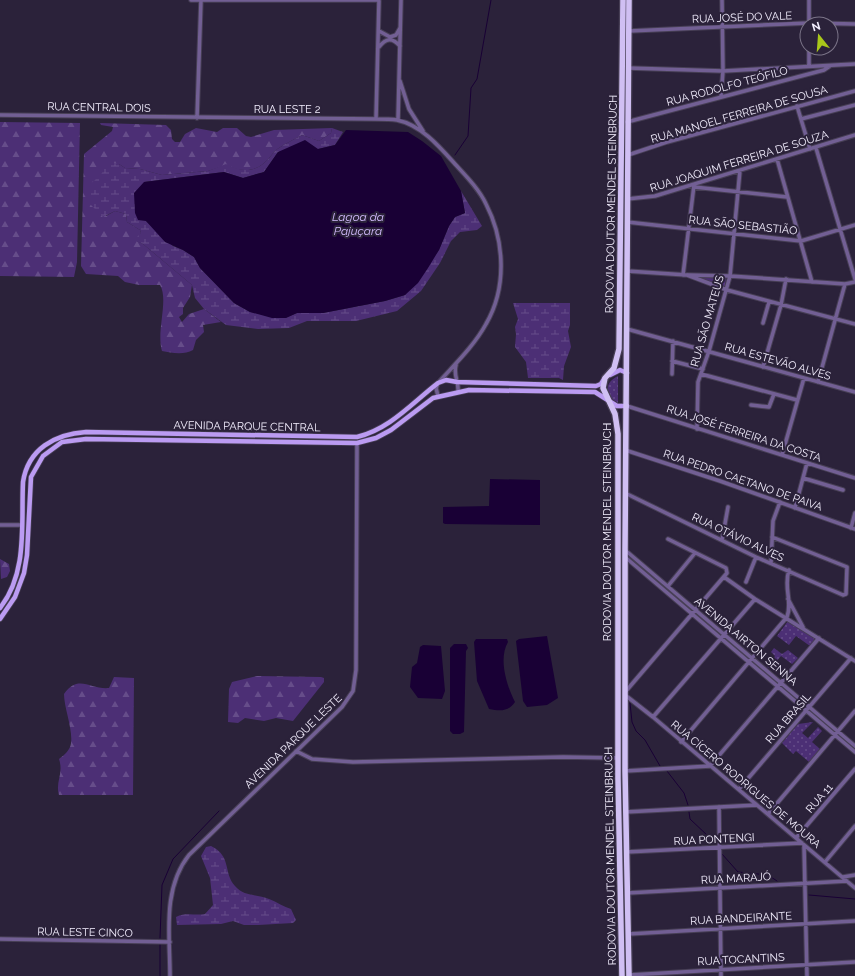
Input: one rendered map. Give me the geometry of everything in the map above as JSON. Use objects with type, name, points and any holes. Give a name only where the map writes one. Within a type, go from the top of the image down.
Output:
[{"type":"highway","name":"RODOVIA DOUTOR MENDEL STEINBRUCH","points":[[622,976],[618,758],[618,434],[615,414],[603,388],[605,378],[614,368],[619,349],[623,0]]},
{"type":"highway","name":"RODOVIA DOUTOR MENDEL STEINBRUCH","points":[[629,0],[627,122],[627,406],[625,450],[625,812],[629,975]]},
{"type":"main road","points":[[438,383],[448,380],[457,382],[596,386],[615,371],[623,371],[627,373]]},
{"type":"main road","name":"AVENIDA PARQUE CENTRAL","points":[[0,608],[11,590],[18,570],[21,555],[23,482],[26,469],[42,447],[63,435],[93,432],[357,436],[371,433],[392,421],[438,383]]},
{"type":"main road","name":"AVENIDA PARQUE CENTRAL","points":[[0,619],[15,597],[24,573],[27,555],[31,477],[40,459],[49,450],[62,442],[75,439],[93,439],[357,443],[376,438],[391,430],[427,400],[458,391],[480,389],[595,392],[607,398],[617,406],[627,406]]},
{"type":"street","points":[[191,0],[379,0],[376,119],[398,120],[426,135]]},
{"type":"street","points":[[197,118],[201,0]]},
{"type":"street","points":[[398,120],[401,0]]},
{"type":"street","points":[[721,96],[723,71],[721,26],[722,0]]},
{"type":"street","points":[[809,0],[809,16]]},
{"type":"street","name":"RUA JOSÉ DO VALE","points":[[629,30],[799,24]]},
{"type":"street","name":"RUA JOSÉ DO VALE","points":[[839,24],[855,24]]},
{"type":"street","points":[[379,31],[390,36],[396,35],[400,28]]},
{"type":"street","points":[[378,47],[388,39],[394,40],[400,46]]},
{"type":"street","points":[[809,56],[809,65]]},
{"type":"street","points":[[628,68],[723,71],[809,65],[855,64]]},
{"type":"street","name":"RUA RODOLFO TEÓFILO","points":[[627,122],[824,70],[831,65]]},
{"type":"street","points":[[399,78],[409,109],[426,135],[463,172],[482,197],[493,219],[500,248],[501,280],[492,314],[479,336],[438,383],[436,388],[438,396]]},
{"type":"street","name":"RUA MANOEL FERREIRA DE SOUSA","points":[[628,156],[667,142],[855,91]]},
{"type":"street","points":[[801,119],[855,105]]},
{"type":"street","points":[[797,106],[810,149]]},
{"type":"street","name":"RUA CENTRAL DOIS","points":[[0,115],[197,118]]},
{"type":"street","name":"RUA LESTE 2","points":[[197,118],[376,119]]},
{"type":"street","name":"RUA JOAQUIM FERREIRA DE SOUZA","points":[[627,200],[646,198],[694,186],[740,170],[855,135]]},
{"type":"street","points":[[816,148],[855,279]]},
{"type":"street","points":[[777,159],[812,282]]},
{"type":"street","name":"RUA SÃO MATEUS","points":[[697,429],[698,385],[730,276],[740,170]]},
{"type":"street","points":[[685,275],[694,186],[787,197]]},
{"type":"street","name":"RUA SÃO SEBASTIÃO","points":[[627,222],[800,241],[855,225]]},
{"type":"street","points":[[627,271],[786,279],[845,284],[855,282]]},
{"type":"street","points":[[685,275],[727,290],[768,302],[855,324]]},
{"type":"street","points":[[763,367],[781,305],[786,279]]},
{"type":"street","points":[[818,382],[845,284]]},
{"type":"street","points":[[763,323],[768,302]]},
{"type":"street","name":"RUA ESTEVÃO ALVES","points":[[626,329],[855,392]]},
{"type":"street","points":[[672,374],[673,341]]},
{"type":"street","points":[[672,360],[703,370]]},
{"type":"street","points":[[456,362],[454,371],[458,391]]},
{"type":"street","points":[[701,374],[798,400]]},
{"type":"street","points":[[782,455],[804,378]]},
{"type":"street","points":[[751,405],[769,407],[774,394]]},
{"type":"street","name":"RUA JOSÉ FERREIRA DA COSTA","points":[[627,406],[855,478]]},
{"type":"street","name":"AVENIDA PARQUE LESTE","points":[[170,976],[171,893],[176,875],[184,862],[347,702],[355,685],[357,443]]},
{"type":"street","name":"RUA PEDRO CAETANO DE PAIVA","points":[[625,450],[780,502],[853,529]]},
{"type":"street","points":[[795,508],[807,463]]},
{"type":"street","points":[[803,478],[843,490]]},
{"type":"street","name":"RUA OTÁVIO ALVES","points":[[625,493],[756,557],[844,595],[847,593],[847,567],[772,537]]},
{"type":"street","points":[[771,563],[773,521],[780,502]]},
{"type":"street","points":[[722,540],[728,507]]},
{"type":"street","points":[[853,529],[855,513]]},
{"type":"street","points":[[0,524],[22,525]]},
{"type":"street","points":[[625,694],[727,573],[726,568],[668,539]]},
{"type":"street","name":"AVENIDA AIRTON SENNA","points":[[625,550],[809,707],[855,752]]},
{"type":"street","points":[[668,586],[695,553]]},
{"type":"street","name":"AVENIDA AIRTON SENNA","points":[[625,557],[806,711],[855,746]]},
{"type":"street","points":[[746,582],[756,557]]},
{"type":"street","points":[[682,742],[787,617],[789,609],[786,582],[789,570]]},
{"type":"street","points":[[724,577],[755,599],[787,617],[855,661]]},
{"type":"street","points":[[670,595],[673,591]]},
{"type":"street","points":[[653,717],[755,599]]},
{"type":"street","points":[[788,599],[804,628]]},
{"type":"street","points":[[625,771],[710,766],[819,638]]},
{"type":"street","name":"RUA BRASIL","points":[[739,789],[851,658]]},
{"type":"street","name":"RUA CÍCERO RODRIGUES DE MOURA","points":[[625,694],[855,888]]},
{"type":"street","points":[[768,814],[855,711]]},
{"type":"street","points":[[296,751],[312,758],[353,762],[563,757],[618,758]]},
{"type":"street","name":"RUA 11","points":[[796,838],[855,769]]},
{"type":"street","points":[[625,812],[757,805]]},
{"type":"street","points":[[719,807],[721,976]]},
{"type":"street","points":[[824,862],[855,826]]},
{"type":"street","points":[[803,844],[807,976]]},
{"type":"street","name":"RUA PONTENGI","points":[[626,852],[803,844]]},
{"type":"street","points":[[842,877],[855,875]]},
{"type":"street","name":"RUA MARAJÓ","points":[[627,893],[847,882]]},
{"type":"street","name":"RUA BANDEIRANTE","points":[[628,934],[855,921]]},
{"type":"street","name":"RUA LESTE CINCO","points":[[0,939],[170,942]]},
{"type":"street","name":"RUA TOCANTINS","points":[[629,975],[855,962]]},
{"type":"green space","points":[[0,122],[80,123],[77,262],[74,277],[0,276]]},
{"type":"green space","points":[[100,123],[166,125],[171,130],[172,139],[175,142],[180,142],[185,134],[196,128],[217,132],[223,128],[237,128],[246,136],[251,137],[274,130],[332,128],[331,133],[319,141],[302,135],[275,151],[265,162],[250,170],[236,169],[226,165],[208,171],[162,175],[140,169],[125,168],[119,164],[104,170],[99,179],[94,181],[106,216],[115,211],[126,214],[127,222],[140,230],[141,233],[137,241],[143,244],[192,285],[190,297],[183,308],[183,314],[179,317],[182,322],[189,314],[204,309],[221,322],[203,325],[204,332],[196,340],[193,350],[189,352],[178,353],[162,351],[160,334],[163,299],[160,285],[139,285],[125,282],[118,276],[86,274],[81,266],[84,154],[112,131],[113,127],[101,125]]},
{"type":"green space","points":[[332,128],[343,132],[335,145],[318,149],[278,152],[264,172],[243,178],[224,172],[144,182],[146,221],[173,246],[194,257],[200,268],[234,303],[250,312],[285,318],[297,313],[323,313],[385,301],[405,295],[439,250],[449,226],[455,217],[465,213],[461,191],[482,226],[477,230],[460,232],[451,241],[440,263],[421,291],[397,311],[356,321],[307,321],[289,328],[258,329],[226,325],[204,309],[195,298],[192,285],[143,244],[136,241],[137,237],[141,233],[140,230],[127,222],[126,214],[115,211],[103,217],[90,204],[89,185],[102,173],[105,163],[111,162],[119,164],[125,168],[140,169],[162,175],[208,171],[226,164],[236,168],[250,170],[265,162],[275,151],[302,135],[319,141],[331,133]]},
{"type":"green space","points":[[696,277],[726,278],[725,287],[724,288]]},
{"type":"green space","points":[[513,303],[570,303],[570,325],[568,331],[571,347],[564,366],[563,380],[559,378],[528,378],[526,362],[515,347],[515,327],[518,319]]},
{"type":"green space","points":[[618,376],[618,403],[610,398],[608,394],[608,385]]},
{"type":"green space","points":[[0,559],[9,564],[10,571],[7,577],[1,579]]},
{"type":"green space","points":[[788,621],[815,639],[810,646],[796,636],[789,645],[777,636]]},
{"type":"green space","points":[[774,648],[782,654],[788,650],[798,658],[792,664],[781,656],[770,669],[767,667],[775,656],[771,652]]},
{"type":"green space","points":[[257,676],[321,677],[324,678],[324,682],[293,721],[276,718],[264,721],[245,718],[238,723],[228,722],[229,689],[232,682]]},
{"type":"green space","points":[[114,677],[134,678],[133,795],[59,795],[58,786],[61,769],[59,759],[68,751],[71,742],[64,694],[74,684],[80,683],[109,688]]},
{"type":"green space","points":[[813,722],[802,733],[808,738],[818,727],[822,731],[812,742],[820,749],[809,762],[796,751],[793,754],[782,743],[798,724]]},
{"type":"green space","points":[[211,846],[218,850],[222,855],[231,881],[239,890],[247,894],[265,897],[291,909],[296,920],[293,923],[258,925],[244,925],[233,921],[221,924],[177,925],[176,917],[183,915],[205,914],[213,905],[210,878],[201,856],[206,847]]},
{"type":"water","name":"Lagoa da Pajuçara","points":[[346,130],[408,132],[441,156],[461,191],[465,213],[455,217],[449,226],[439,250],[428,268],[418,283],[405,295],[385,301],[323,313],[297,313],[286,318],[272,318],[250,312],[234,303],[200,268],[194,257],[165,242],[146,221],[138,220],[135,213],[134,193],[144,182],[224,172],[243,178],[264,172],[278,152],[305,140],[318,149],[335,145]]},
{"type":"water","points":[[490,479],[540,480],[540,525],[443,523],[443,507],[489,506]]},
{"type":"water","points":[[547,636],[558,698],[547,705],[527,707],[523,701],[516,641],[519,639]]},
{"type":"water","points":[[476,639],[507,639],[508,642],[504,656],[505,672],[509,688],[515,702],[510,708],[500,710],[489,709],[477,681],[474,642]]},
{"type":"water","points":[[454,644],[466,644],[468,648],[466,651],[464,732],[460,734],[453,734],[450,731],[450,648]]},
{"type":"water","points":[[423,645],[441,646],[445,691],[442,699],[418,698],[410,687],[412,667],[417,663],[420,647]]},
{"type":"waterway","points":[[455,155],[468,136],[471,88],[477,79],[491,0]]},
{"type":"waterway","points":[[630,703],[632,722],[636,731],[645,740],[660,766]]},
{"type":"waterway","points":[[667,771],[684,793],[688,805]]},
{"type":"waterway","points":[[160,938],[162,885],[173,859],[219,811]]},
{"type":"waterway","points":[[689,812],[690,819],[708,836]]},
{"type":"waterway","points":[[722,854],[738,872],[768,875],[777,881]]},
{"type":"waterway","points":[[809,895],[855,899]]},
{"type":"waterway","points":[[160,944],[160,976]]}]
